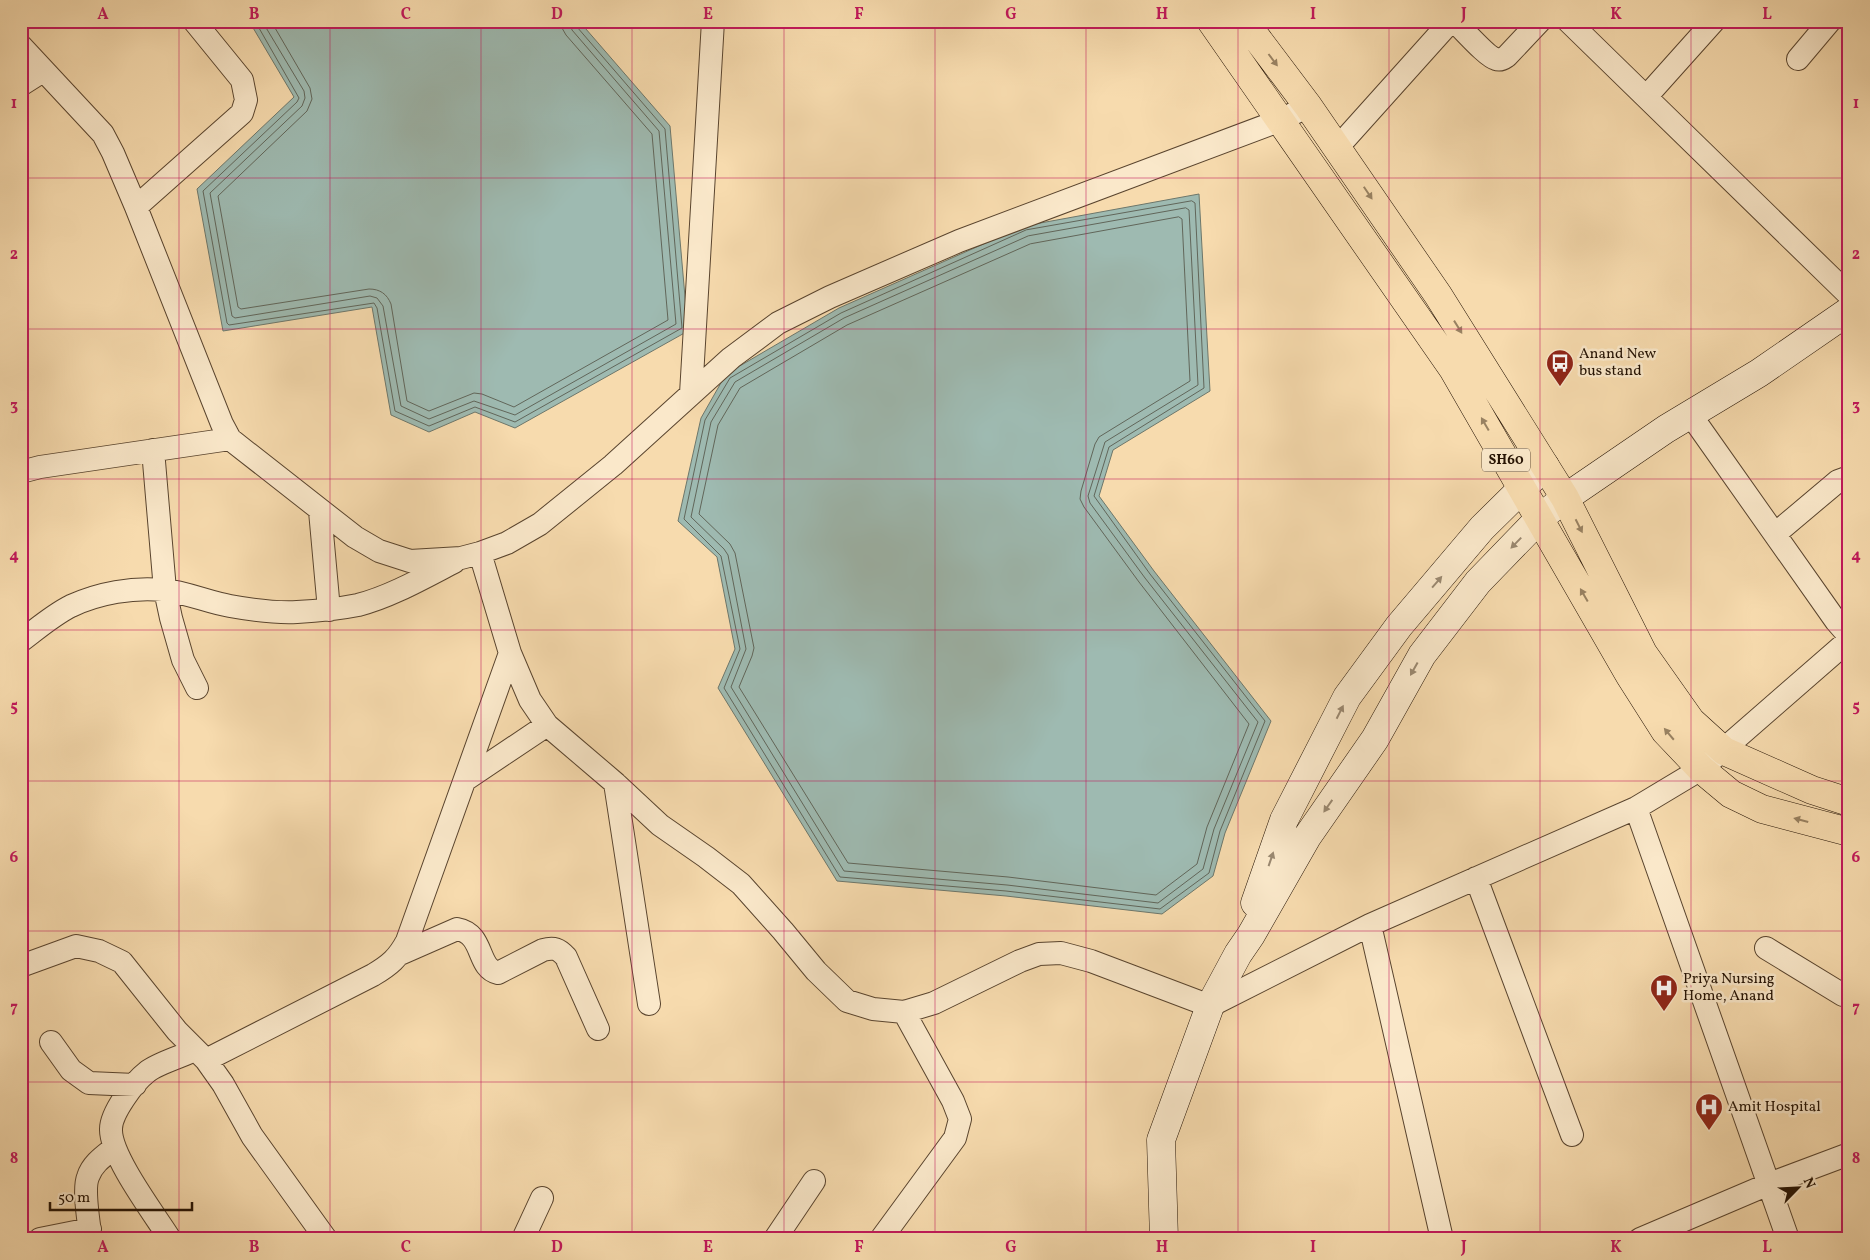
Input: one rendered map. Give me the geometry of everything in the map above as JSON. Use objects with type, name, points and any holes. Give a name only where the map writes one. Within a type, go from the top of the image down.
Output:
[{"type":"main road","name":"SH60","points":[[1211,21],[1453,369],[1630,676],[1665,731],[1700,769],[1731,794],[1762,809],[1849,832]]},
{"type":"main road","name":"SH60","points":[[1244,21],[1308,106],[1438,295],[1565,498],[1643,653],[1691,721],[1724,751],[1812,790],[1849,802]]},
{"type":"street","points":[[136,207],[242,113],[246,100],[242,80],[194,21]]},
{"type":"street","points":[[691,394],[713,21]]},
{"type":"street","points":[[1337,148],[1453,21],[1489,55],[1502,60],[1508,56],[1540,21]]},
{"type":"street","points":[[1568,21],[1849,295]]},
{"type":"street","points":[[1646,97],[1714,21]]},
{"type":"street","points":[[1798,59],[1830,21]]},
{"type":"street","points":[[21,46],[103,134],[136,207],[222,424],[230,439],[320,511],[355,537],[379,551],[410,561],[470,556]]},
{"type":"street","points":[[21,85],[43,71]]},
{"type":"street","points":[[21,641],[44,623],[71,606],[114,592],[142,589],[165,590],[229,606],[268,612],[329,610],[359,605],[416,582],[470,556],[507,543],[540,524],[613,465],[731,358],[778,323],[830,297],[959,241],[1281,120],[1308,106]]},
{"type":"street","points":[[1164,1239],[1161,1140],[1210,1006],[1238,954],[1251,935],[1307,837],[1375,739],[1422,655],[1478,582],[1540,518],[1565,498],[1690,414],[1759,373],[1849,311]]},
{"type":"street","points":[[1690,414],[1836,622],[1849,636]]},
{"type":"street","points":[[21,472],[40,467],[230,439]]},
{"type":"street","points":[[153,450],[165,590],[183,660],[197,688]]},
{"type":"street","points":[[1238,954],[1284,820],[1347,696],[1399,626],[1482,528],[1545,466]]},
{"type":"street","points":[[1775,534],[1838,481],[1849,477]]},
{"type":"street","points":[[320,511],[329,610]]},
{"type":"street","points":[[470,556],[530,700],[547,725],[615,783],[660,825],[741,884],[816,971],[847,1002],[873,1009],[904,1012],[934,1003],[1020,961],[1039,954],[1061,953],[1091,961],[1210,1006],[1370,925],[1636,808],[1700,769],[1724,751],[1849,640]]},
{"type":"street","points":[[170,1239],[114,1148],[110,1129],[115,1114],[147,1071],[201,1055],[373,975],[400,954],[407,941],[510,653]]},
{"type":"street","points":[[465,780],[547,725]]},
{"type":"street","points":[[615,783],[649,1004]]},
{"type":"street","points":[[1636,808],[1788,1239]]},
{"type":"street","points":[[1476,878],[1572,1135]]},
{"type":"street","points":[[1370,925],[1442,1239]]},
{"type":"street","points":[[400,954],[457,929],[467,931],[473,937],[487,966],[492,972],[498,973],[544,950],[551,948],[560,950],[566,958],[598,1029]]},
{"type":"street","points":[[21,966],[76,946],[99,951],[122,962],[177,1031],[201,1055],[223,1084],[252,1136],[326,1239]]},
{"type":"street","points":[[1766,948],[1843,995],[1849,995]]},
{"type":"street","points":[[882,1239],[955,1138],[960,1119],[953,1101],[904,1012]]},
{"type":"street","points":[[51,1042],[71,1070],[89,1083],[135,1085]]},
{"type":"street","points":[[40,1239],[90,1234],[87,1178],[97,1162],[114,1148]]},
{"type":"street","points":[[1640,1239],[1769,1184],[1849,1154]]},
{"type":"street","points":[[775,1239],[814,1181]]},
{"type":"street","points":[[523,1239],[542,1198]]},
{"type":"water","points":[[249,21],[579,21],[670,126],[688,331],[515,428],[475,412],[429,432],[391,415],[372,307],[223,331],[197,189],[294,97]]},
{"type":"water","points":[[1199,194],[1210,391],[1113,450],[1099,496],[1154,571],[1271,721],[1225,833],[1213,876],[1162,914],[1006,896],[837,881],[718,688],[735,649],[717,557],[678,521],[701,418],[726,374],[839,308],[1024,226]]},
{"type":"place","name":"Anand New bus stand","points":[[1560,387]]},
{"type":"place","name":"Priya Nursing Home, Anand","points":[[1664,1012]]},
{"type":"place","name":"Amit Hospital","points":[[1709,1131]]}]
